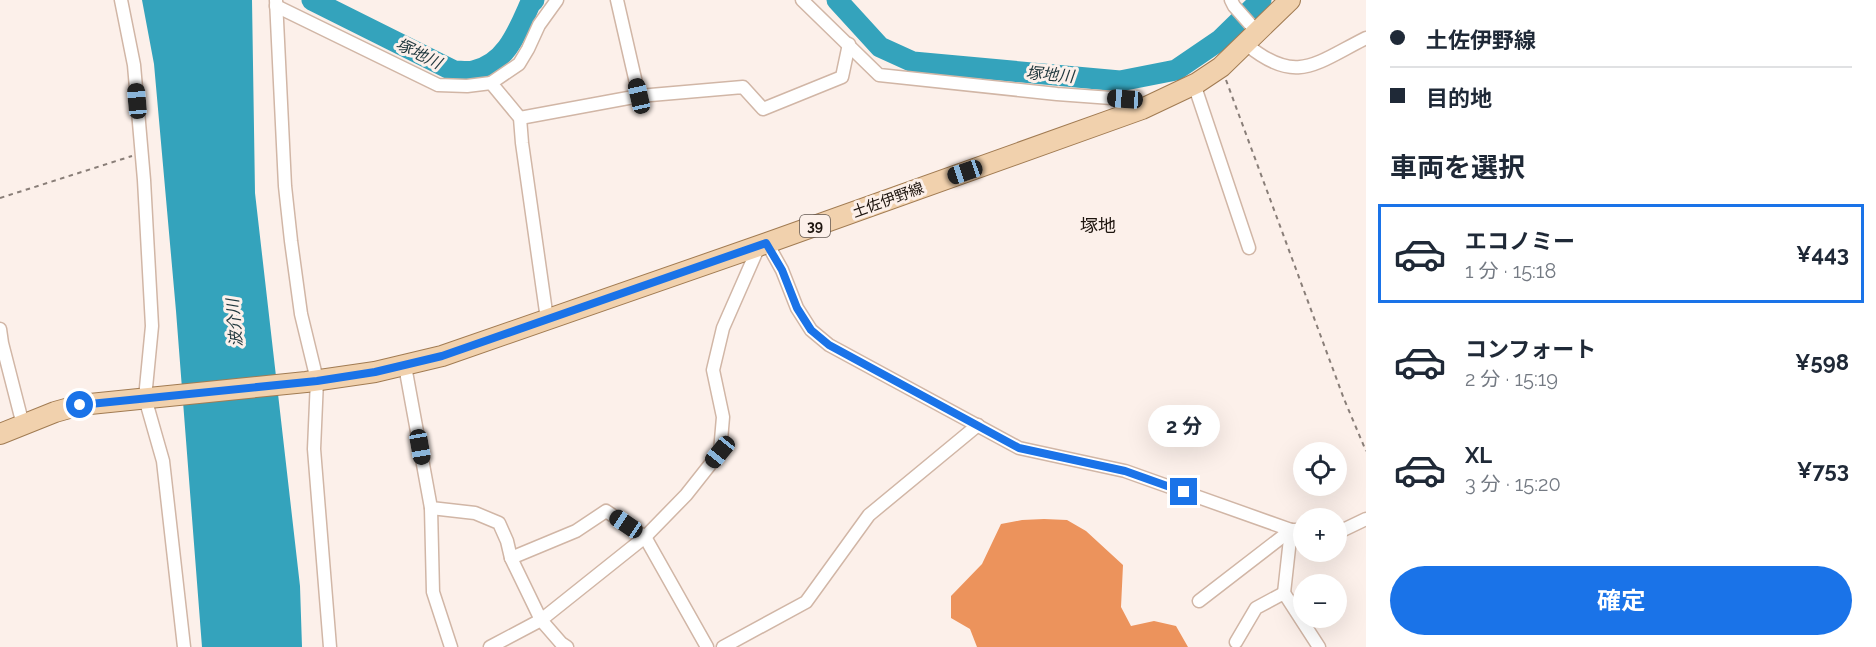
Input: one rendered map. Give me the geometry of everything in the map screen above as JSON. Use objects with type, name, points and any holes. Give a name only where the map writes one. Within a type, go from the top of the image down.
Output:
[{"type":"main road","name":"土佐伊野線","points":[[0,435],[55,412],[80,405],[312,381],[405,366],[442,356],[1142,109],[1194,84],[1221,67],[1290,0]]},
{"type":"street","points":[[121,0],[134,65],[142,153],[152,326],[148,398],[163,461],[184,647]]},
{"type":"street","points":[[330,647],[314,449],[312,381],[285,186],[276,3],[438,85],[467,86],[491,84],[519,64],[539,25],[557,0]]},
{"type":"street","points":[[616,0],[639,96]]},
{"type":"street","points":[[802,0],[879,75],[1125,99],[1142,109]]},
{"type":"street","points":[[1231,0],[1252,38],[1277,65],[1295,69],[1314,64],[1366,38]]},
{"type":"street","points":[[520,118],[639,96],[743,87],[763,109],[842,77],[849,44]]},
{"type":"street","points":[[491,84],[520,118],[547,319]]},
{"type":"street","points":[[1194,84],[1249,248]]},
{"type":"street","points":[[490,647],[541,620],[645,537],[686,495],[720,452],[723,417],[713,370],[723,328],[763,244],[782,270],[797,308],[811,330],[829,345],[1019,448],[1125,471],[1293,529]]},
{"type":"street","points":[[0,329],[23,425]]},
{"type":"street","points":[[405,366],[431,508],[433,592],[450,647]]},
{"type":"street","points":[[723,647],[806,602],[869,515],[978,425]]},
{"type":"street","points":[[431,508],[475,513],[499,523],[511,558],[541,620],[567,647]]},
{"type":"street","points":[[511,558],[576,531],[606,511],[645,537],[707,647]]},
{"type":"street","points":[[1347,528],[1366,519]]},
{"type":"street","points":[[1198,601],[1293,533]]},
{"type":"street","points":[[1293,549],[1284,593],[1319,647]]},
{"type":"street","points":[[1236,642],[1256,608],[1284,593]]},
{"type":"path","points":[[1221,67],[1344,399],[1366,451]]},
{"type":"path","points":[[0,198],[142,153]]},
{"type":"shaded area","points":[[1044,519],[1067,520],[1086,531],[1123,565],[1121,607],[1131,626],[1154,621],[1176,626],[1188,647],[977,647],[970,629],[951,618],[951,596],[982,564],[1001,524]]},
{"type":"water","name":"波介川","points":[[142,0],[252,0],[255,193],[300,586],[302,647],[202,647],[154,64]]},
{"type":"waterway","name":"塚地川","points":[[312,0],[454,71],[473,71],[484,67],[502,54],[534,0]]},
{"type":"waterway","name":"塚地川","points":[[837,0],[880,47],[913,62],[1120,81],[1176,70],[1220,40],[1261,0]]},
{"type":"district","name":"塚地","points":[[1098,226]]},
{"type":"route","points":[[80,405],[306,382],[405,366],[442,356],[766,243],[782,270],[797,308],[811,330],[829,345],[1019,448],[1125,471],[1184,492]]}]
